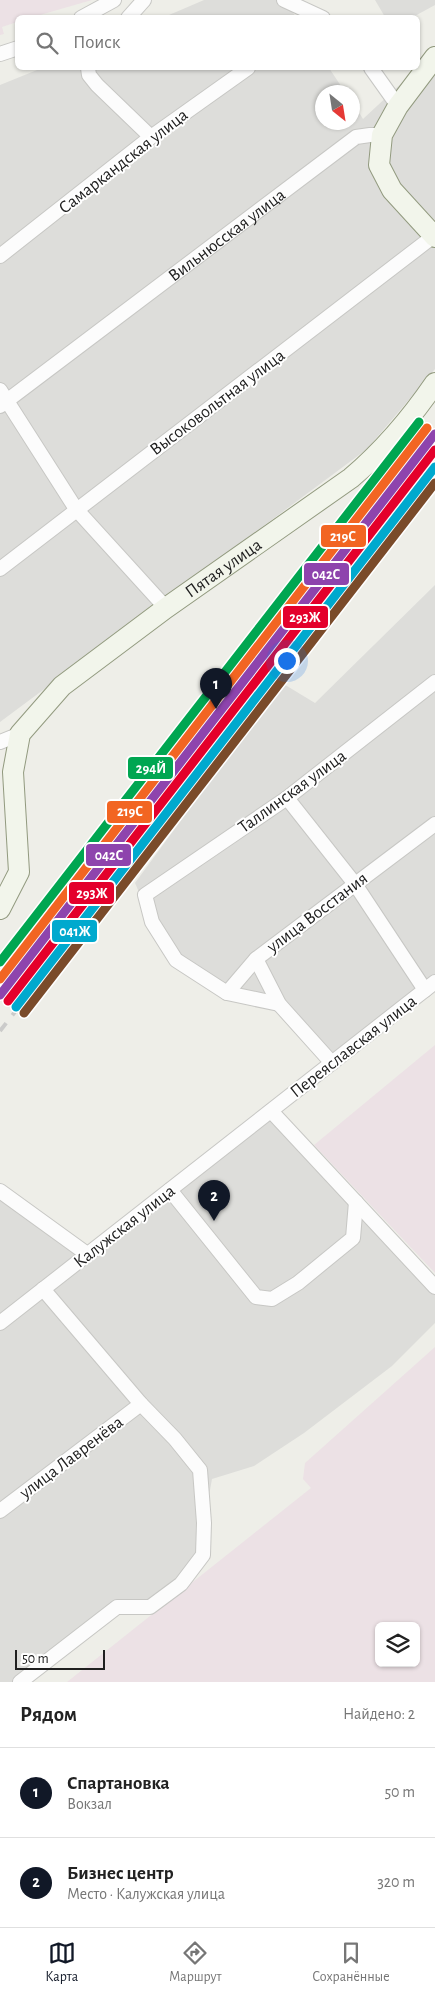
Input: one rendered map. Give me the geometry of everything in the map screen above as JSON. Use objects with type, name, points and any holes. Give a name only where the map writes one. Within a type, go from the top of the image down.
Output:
[{"type":"street","points":[[86,15],[114,0]]},
{"type":"street","points":[[131,15],[144,0]]},
{"type":"street","points":[[284,0],[316,15]]},
{"type":"street","points":[[0,54],[15,49]]},
{"type":"street","points":[[435,57],[398,106],[382,135],[379,165],[392,190],[435,236]]},
{"type":"street","points":[[88,70],[89,76],[97,86],[151,138]]},
{"type":"street","name":"Самаркандская улица","points":[[0,256],[151,138],[245,70]]},
{"type":"street","points":[[372,70],[398,106]]},
{"type":"street","name":"Вильнюсская улица","points":[[2,399],[356,137],[382,135]]},
{"type":"street","name":"Высоковольтная улица","points":[[0,569],[435,236]]},
{"type":"street","name":"Пятая улица","points":[[0,742],[20,734],[62,686],[166,608],[351,478],[391,440],[435,383]]},
{"type":"street","points":[[2,399],[76,509],[166,608]]},
{"type":"street","name":"Таллинская улица","points":[[226,993],[176,960],[152,922],[145,895],[287,798],[435,682]]},
{"type":"street","points":[[3,897],[19,872],[13,772],[20,734]]},
{"type":"street","points":[[287,798],[355,884],[430,986]]},
{"type":"street","name":"улица Восстания","points":[[332,1063],[279,1004],[256,959],[435,824]]},
{"type":"street","points":[[256,959],[226,993],[279,1004]]},
{"type":"street","name":"Переяславская улица","points":[[271,1111],[430,986]]},
{"type":"street","points":[[271,1111],[435,1288]]},
{"type":"street","name":"Калужская улица","points":[[0,1323],[271,1111]]},
{"type":"street","points":[[170,1190],[256,1297],[272,1298],[298,1283],[353,1238],[356,1202]]},
{"type":"street","points":[[0,1191],[87,1254]]},
{"type":"street","points":[[20,1682],[117,1606],[150,1607],[181,1584],[203,1556],[204,1523],[200,1470],[176,1439],[142,1404],[43,1289]]},
{"type":"street","name":"улица Лавренёва","points":[[0,1511],[142,1404]]},
{"type":"shaded area","points":[[0,0],[92,0],[40,15],[15,15],[15,23],[2,27],[4,34],[0,35]]},
{"type":"shaded area","points":[[204,0],[284,0],[295,15],[169,15]]},
{"type":"shaded area","points":[[375,0],[435,0],[435,5],[417,15],[384,15]]},
{"type":"shaded area","points":[[435,52],[435,369],[367,449],[0,722],[0,85],[37,70],[330,70],[340,85],[315,85],[315,130],[360,130],[360,114],[363,119],[416,70],[420,70],[420,66]]},
{"type":"shaded area","points":[[435,585],[435,982],[332,1063],[279,1004],[227,993],[176,960],[152,922],[135,883],[282,683],[315,703]]},
{"type":"shaded area","points":[[435,1045],[435,1273],[314,1145]]},
{"type":"shaded area","points":[[271,1111],[435,1287],[435,1323],[392,1366],[304,1433],[254,1466],[212,1479],[204,1523],[203,1555],[150,1607],[117,1607],[20,1682],[0,1682],[0,1191],[88,1254]]},
{"type":"shaded area","points":[[435,1347],[435,1682],[67,1682],[311,1488],[303,1479],[305,1463]]},
{"type":"railway","points":[[0,1031],[378,548],[406,506],[435,454]]},
{"type":"transit line","name":"294Й","points":[[0,962],[419,422]]},
{"type":"transit line","name":"219С","points":[[0,979],[427,428]]},
{"type":"transit line","name":"042С","points":[[0,995],[435,434]]},
{"type":"transit line","name":"293Ж","points":[[8,1001],[435,450]]},
{"type":"transit line","name":"041Ж","points":[[16,1007],[435,467]]},
{"type":"transit line","points":[[24,1013],[435,483]]},
{"type":"place","name":"Спартановка","points":[[216,709]]},
{"type":"place","name":"Бизнес центр","points":[[214,1221]]}]
